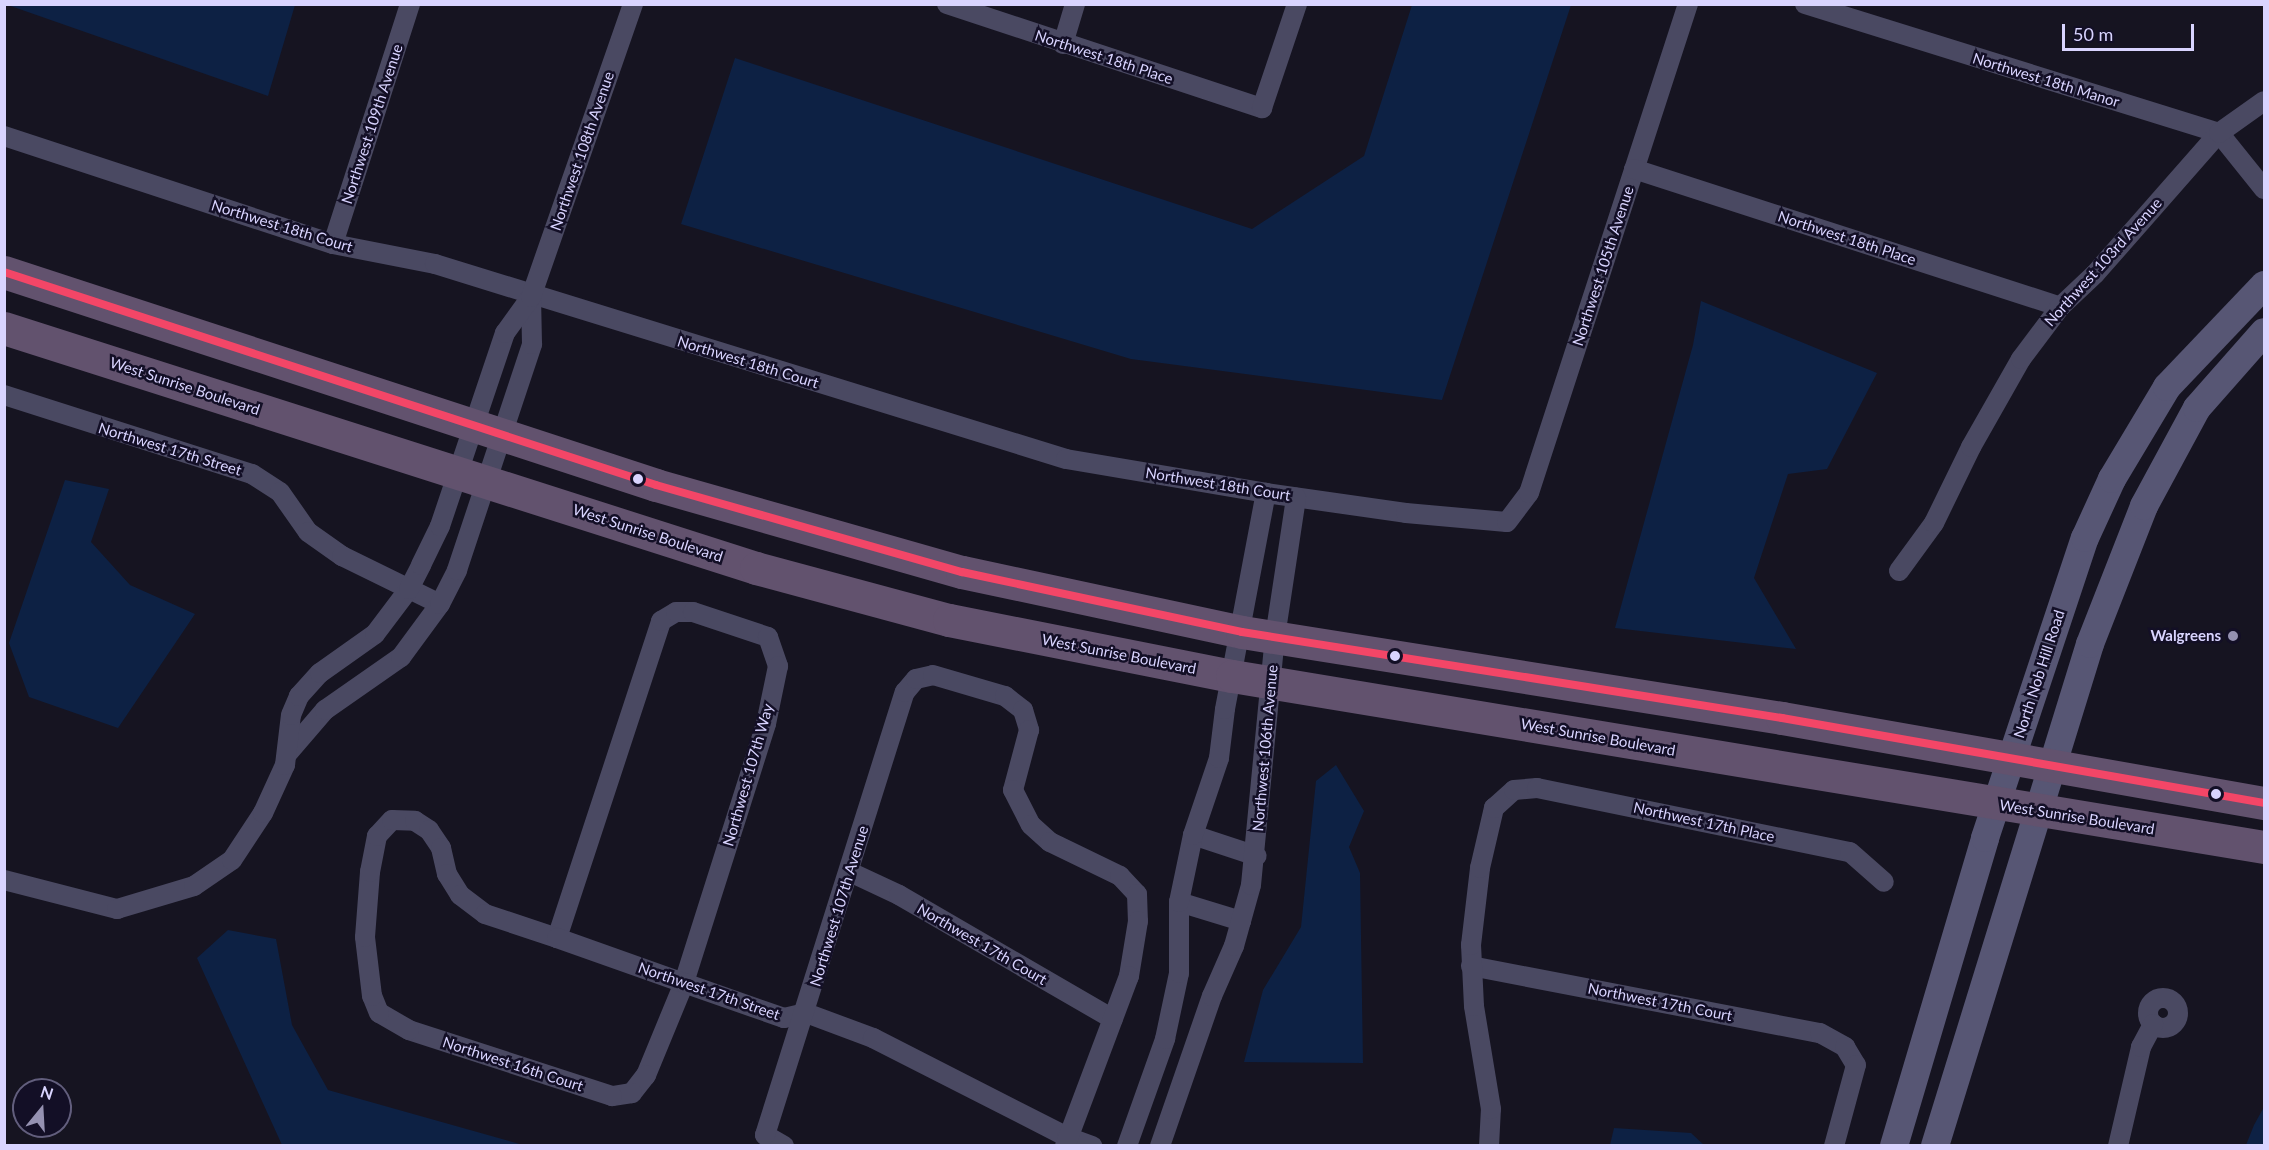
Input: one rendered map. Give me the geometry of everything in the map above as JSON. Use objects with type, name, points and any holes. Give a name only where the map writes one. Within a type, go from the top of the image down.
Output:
[{"type":"highway","points":[[4,272],[487,432],[685,494],[962,572],[1242,632],[2054,764],[2265,803]]},
{"type":"highway","name":"West Sunrise Boulevard","points":[[4,328],[756,568],[949,620],[1232,676],[2040,813],[2265,847]]},
{"type":"main road","name":"North Nob Hill Road","points":[[1894,1146],[1996,804],[2078,557],[2112,479],[2167,387],[2265,285]]},
{"type":"main road","points":[[1935,1146],[2040,813],[2090,644],[2144,506],[2167,457],[2197,408],[2265,332]]},
{"type":"street","name":"Northwest 109th Avenue","points":[[333,244],[410,4]]},
{"type":"street","name":"Northwest 108th Avenue","points":[[4,880],[117,909],[194,886],[232,860],[263,813],[288,753],[325,710],[401,657],[440,604],[457,570],[488,482],[487,432],[505,333],[531,297],[633,4]]},
{"type":"street","name":"Northwest 18th Place","points":[[947,4],[1262,108],[1297,4]]},
{"type":"street","points":[[1063,44],[1075,4]]},
{"type":"street","name":"Northwest 105th Avenue","points":[[1507,522],[1529,493],[1688,4]]},
{"type":"street","name":"Northwest 18th Manor","points":[[1805,4],[2219,133]]},
{"type":"street","name":"Northwest 103rd Avenue","points":[[1899,571],[1934,523],[1971,447],[2021,359],[2060,307],[2095,274],[2219,133],[2265,101]]},
{"type":"street","points":[[2219,133],[2265,189]]},
{"type":"street","name":"Northwest 18th Court","points":[[4,136],[333,244],[435,264],[531,297],[1066,459],[1296,498],[1406,513],[1507,522]]},
{"type":"street","name":"Northwest 18th Place","points":[[1634,169],[2060,307]]},
{"type":"street","name":"Northwest 108th Avenue","points":[[288,753],[291,715],[299,696],[320,674],[375,634],[409,589],[440,526],[456,472],[487,432],[532,344],[531,297]]},
{"type":"street","name":"Northwest 17th Street","points":[[4,395],[252,474],[280,492],[308,532],[342,556],[440,604]]},
{"type":"street","points":[[1127,1146],[1165,1039],[1179,973],[1179,902],[1193,835],[1219,758],[1266,493]]},
{"type":"street","name":"Northwest 106th Avenue","points":[[1161,1146],[1240,921],[1257,856],[1270,682],[1296,498]]},
{"type":"street","name":"Northwest 107th Way","points":[[557,938],[661,621],[676,612],[693,612],[768,637],[778,666],[766,724],[684,983],[646,1075],[632,1093]]},
{"type":"street","name":"Northwest 107th Avenue","points":[[784,1146],[765,1136],[806,1013],[905,692],[916,679],[933,675],[1005,696],[1023,710],[1029,730],[1013,790],[1031,825],[1050,843],[1120,876],[1137,894],[1138,921],[1129,976],[1113,1019]]},
{"type":"street","name":"Northwest 17th Place","points":[[1471,966],[1480,868],[1494,808],[1514,790],[1537,788],[1850,852],[1884,882]]},
{"type":"street","name":"Northwest 17th Street","points":[[395,1023],[379,1013],[372,996],[365,938],[377,836],[392,820],[415,820],[429,830],[441,848],[447,874],[460,895],[485,914],[784,1018],[806,1013],[873,1038],[1066,1142],[1092,1146]]},
{"type":"street","name":"Northwest 106th Avenue","points":[[1193,835],[1257,856]]},
{"type":"street","name":"Northwest 17th Court","points":[[850,872],[899,896],[1113,1019]]},
{"type":"street","points":[[1179,902],[1240,921]]},
{"type":"street","points":[[1471,966],[1491,1109],[1489,1146]]},
{"type":"street","name":"Northwest 17th Court","points":[[1471,966],[1820,1033],[1845,1047],[1856,1065],[1834,1146]]},
{"type":"street","points":[[1066,1142],[1113,1019]]},
{"type":"street","name":"Northwest 16th Court","points":[[395,1023],[612,1096],[632,1093]]},
{"type":"street","points":[[2118,1146],[2141,1047],[2153,1024]]},
{"type":"water","points":[[5,4],[295,4],[295,5],[268,96]]},
{"type":"water","points":[[1412,5],[1571,5],[1442,400],[1131,359],[681,224],[735,58],[1252,229],[1364,156]]},
{"type":"water","points":[[1701,301],[1877,373],[1827,469],[1788,474],[1754,578],[1796,649],[1615,628],[1693,345]]},
{"type":"water","points":[[65,480],[109,489],[91,542],[130,585],[195,614],[118,728],[29,697],[9,643]]},
{"type":"water","points":[[1336,765],[1364,811],[1349,847],[1360,873],[1363,1063],[1244,1062],[1263,990],[1301,927],[1316,781]]},
{"type":"water","points":[[228,930],[276,939],[292,1025],[328,1090],[523,1145],[282,1145],[197,958]]},
{"type":"water","points":[[2264,1107],[2264,1145],[2246,1145],[2254,1125]]},
{"type":"water","points":[[1614,1128],[1691,1133],[1704,1145],[1610,1145]]},
{"type":"transit line","points":[[4,272],[656,485],[962,572],[1242,632],[1782,718],[2264,803]]},
{"type":"place","name":"Walgreens","points":[[2233,636]]}]
